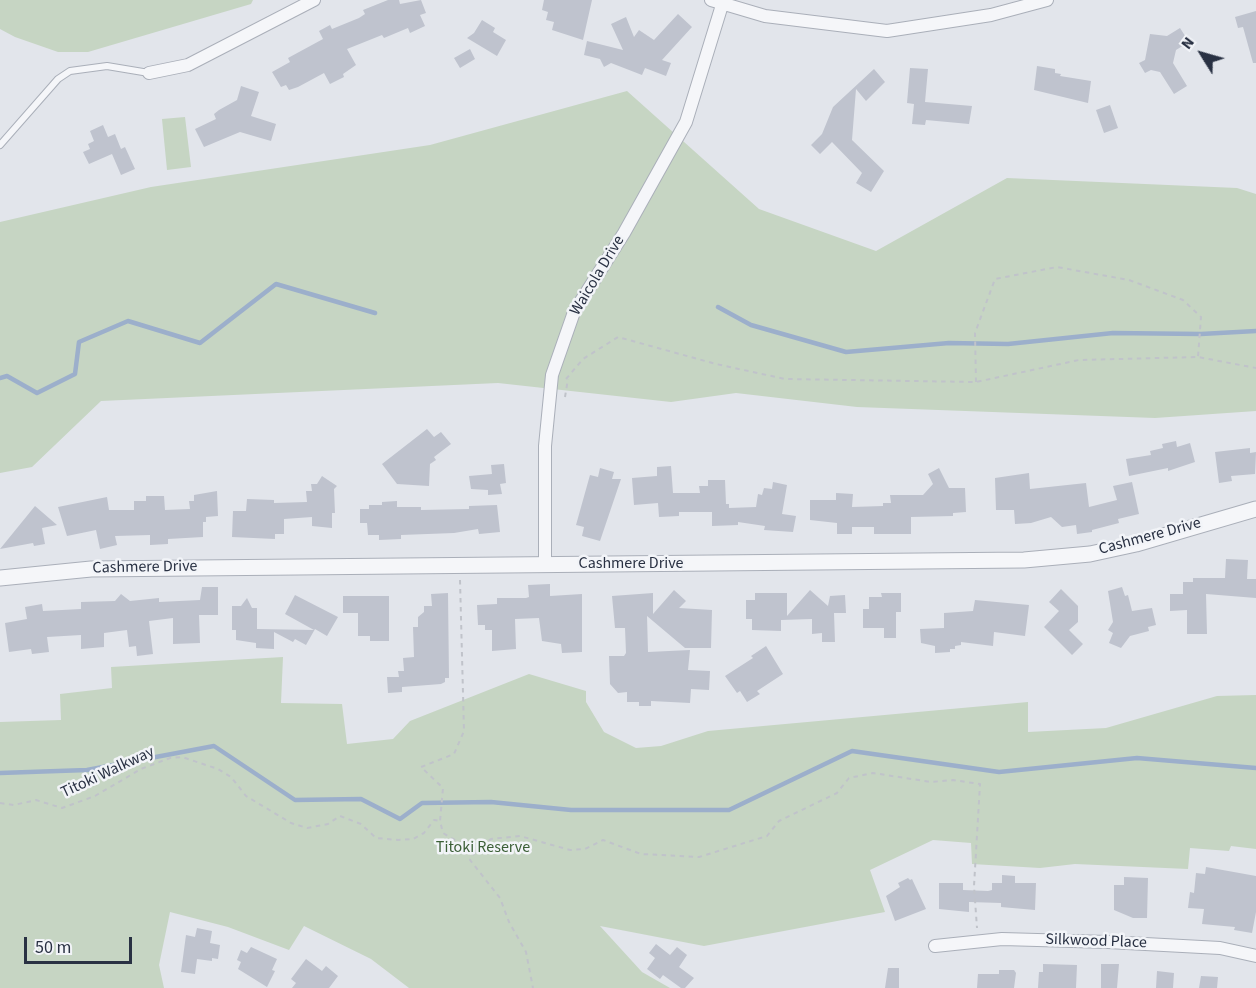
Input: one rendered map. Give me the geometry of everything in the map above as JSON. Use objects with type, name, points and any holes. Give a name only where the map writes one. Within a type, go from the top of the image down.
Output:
[{"type":"street","points":[[149,74],[188,65],[314,0]]},
{"type":"street","name":"Waicola Drive","points":[[544,564],[544,446],[552,375],[574,312],[624,233],[686,122],[716,3],[765,16],[887,31],[991,15],[1047,0]]},
{"type":"street","name":"Cashmere Drive","points":[[0,578],[91,569],[1024,560],[1067,556],[1136,544],[1256,509]]},
{"type":"street","name":"Silkwood Place","points":[[935,946],[1002,939],[1220,948],[1256,956]]},
{"type":"lane","points":[[0,145],[58,79],[70,71],[107,66],[149,74]]},
{"type":"path","points":[[976,382],[975,333],[995,279],[1057,267],[1129,280],[1183,300],[1201,317],[1198,357]]},
{"type":"path","points":[[552,375],[568,379],[583,359],[618,337],[716,364],[785,378],[976,382],[1079,360],[1198,357],[1256,368]]},
{"type":"path","points":[[460,565],[464,731],[454,754],[421,767],[443,788],[441,821],[443,833],[475,852]]},
{"type":"path","name":"Titoki Walkway","points":[[0,803],[14,805],[36,800],[62,808],[95,796],[141,769],[170,758],[182,757],[218,769],[231,777],[246,796],[291,823],[307,828],[328,824],[340,816],[351,818],[361,824],[376,838],[398,840],[413,839],[424,833],[434,820],[441,821]]},
{"type":"path","points":[[533,988],[526,952],[509,922],[500,898],[470,860],[475,852],[491,839],[520,836],[570,850],[585,849],[593,842],[603,840],[641,854],[699,857],[767,836],[779,821],[837,793],[849,778],[861,774],[906,776],[931,782],[953,780],[980,784],[974,886],[977,941]]},
{"type":"green space","points":[[0,0],[253,0],[251,4],[88,52],[58,52],[15,37],[0,29]]},
{"type":"green space","points":[[627,91],[759,209],[876,251],[1007,178],[1237,188],[1256,194],[1256,411],[1155,418],[857,407],[736,393],[671,402],[498,383],[101,401],[32,467],[0,473],[0,222],[151,187],[430,145]]},
{"type":"green space","points":[[185,117],[191,167],[167,170],[162,119]]},
{"type":"green space","name":"Titoki Reserve","points":[[283,657],[281,703],[342,704],[347,744],[393,739],[410,721],[529,674],[586,691],[586,702],[604,732],[636,748],[661,746],[708,731],[1028,702],[1028,732],[1106,728],[1217,696],[1256,695],[1256,849],[1231,846],[1229,851],[1190,848],[1188,869],[1075,864],[1040,868],[972,864],[971,843],[933,840],[870,870],[885,912],[704,946],[600,926],[642,972],[670,988],[409,988],[371,959],[304,926],[289,950],[228,927],[170,912],[159,965],[164,988],[0,988],[0,722],[61,720],[60,694],[112,688],[111,667]]},
{"type":"building","points":[[388,0],[399,0],[400,4],[421,0],[426,13],[420,15],[425,26],[410,33],[408,28],[384,38],[382,35],[347,49],[356,65],[343,74],[344,77],[330,84],[324,73],[289,90],[286,85],[281,87],[272,72],[290,62],[288,58],[323,39],[319,31],[330,25],[332,29],[359,18],[365,14],[363,10]]},
{"type":"building","points":[[544,0],[592,0],[583,40],[552,30],[554,22],[546,20],[548,12],[542,10]]},
{"type":"building","points":[[1256,11],[1256,63],[1253,63],[1243,27],[1238,28],[1235,17]]},
{"type":"building","points":[[678,14],[692,27],[662,60],[671,63],[666,76],[645,68],[642,75],[611,63],[604,67],[600,59],[584,55],[587,41],[623,50],[611,24],[626,17],[634,37],[639,30],[654,40]]},
{"type":"building","points":[[482,20],[495,28],[493,32],[506,40],[497,56],[467,38],[474,33]]},
{"type":"building","points":[[1180,28],[1189,42],[1176,50],[1173,63],[1187,86],[1174,94],[1160,72],[1151,70],[1145,73],[1139,63],[1145,60],[1150,34],[1167,36]]},
{"type":"building","points":[[470,49],[475,59],[460,68],[454,58]]},
{"type":"building","points":[[1037,66],[1055,69],[1055,73],[1061,74],[1060,76],[1091,81],[1088,103],[1034,90]]},
{"type":"building","points":[[910,68],[928,69],[925,102],[972,106],[969,124],[926,120],[925,125],[912,124],[914,104],[907,103]]},
{"type":"building","points":[[874,69],[885,82],[866,101],[856,89],[852,140],[884,171],[871,192],[856,183],[862,173],[832,142],[820,154],[811,145],[822,134],[833,107]]},
{"type":"building","points":[[241,86],[259,92],[251,116],[276,124],[271,141],[240,132],[204,147],[195,129],[216,119],[214,114],[237,100]]},
{"type":"building","points":[[1110,105],[1118,128],[1104,133],[1096,110]]},
{"type":"building","points":[[103,125],[108,137],[115,134],[121,149],[125,147],[135,169],[121,175],[112,154],[89,164],[83,152],[90,149],[88,144],[94,141],[90,131]]},
{"type":"building","points":[[427,429],[434,437],[441,432],[451,444],[434,457],[436,460],[430,464],[429,486],[397,484],[382,464]]},
{"type":"building","points":[[1176,441],[1177,447],[1190,443],[1195,462],[1168,471],[1168,468],[1129,476],[1126,459],[1151,455],[1150,451],[1163,448],[1162,444]]},
{"type":"building","points":[[1250,448],[1250,453],[1256,452],[1255,474],[1231,476],[1232,481],[1219,483],[1215,452]]},
{"type":"building","points":[[504,464],[506,483],[500,484],[502,494],[488,495],[488,490],[471,489],[469,476],[492,474],[491,465]]},
{"type":"building","points":[[671,466],[673,493],[700,493],[699,486],[708,486],[708,480],[725,480],[726,504],[729,504],[729,508],[756,507],[758,494],[762,495],[764,488],[772,489],[773,482],[787,485],[782,514],[796,516],[793,532],[764,530],[765,526],[738,522],[738,525],[712,526],[712,512],[679,512],[679,516],[659,517],[658,503],[634,505],[632,478],[657,476],[657,467]]},
{"type":"building","points":[[600,468],[614,472],[612,479],[621,479],[600,541],[582,536],[584,527],[576,525],[590,475],[598,477]]},
{"type":"building","points":[[939,468],[949,488],[965,488],[966,512],[953,513],[953,516],[911,517],[911,534],[874,534],[874,527],[852,527],[852,534],[837,534],[837,523],[810,520],[810,500],[836,500],[836,493],[853,494],[852,507],[883,506],[883,503],[891,503],[890,495],[923,495],[933,484],[928,474]]},
{"type":"building","points":[[1029,473],[1030,489],[1086,483],[1089,507],[1117,500],[1113,486],[1132,482],[1139,514],[1118,519],[1119,523],[1092,530],[1092,532],[1077,534],[1076,525],[1062,527],[1051,517],[1031,523],[1015,524],[1014,510],[996,510],[995,478]]},
{"type":"building","points":[[322,476],[337,486],[334,489],[335,513],[332,513],[332,528],[312,526],[312,517],[284,519],[284,534],[275,534],[275,539],[232,537],[233,511],[246,511],[247,499],[274,500],[274,503],[307,502],[306,491],[312,491],[311,484],[317,484]]},
{"type":"building","points":[[217,491],[218,516],[206,517],[206,522],[203,522],[203,537],[168,539],[168,544],[150,545],[150,535],[115,536],[117,545],[100,549],[96,530],[67,536],[58,507],[107,497],[109,510],[134,510],[134,501],[146,501],[146,496],[164,496],[165,510],[190,509],[189,501],[194,501],[194,495]]},
{"type":"building","points":[[397,501],[397,507],[421,507],[421,510],[469,509],[469,506],[497,505],[500,532],[479,534],[478,529],[454,533],[401,535],[401,539],[379,540],[379,535],[368,535],[367,523],[360,523],[360,509],[369,509],[369,505],[382,505],[382,502]]},
{"type":"building","points":[[35,506],[57,525],[42,528],[45,544],[34,546],[33,543],[0,549]]},
{"type":"building","points":[[1226,559],[1248,560],[1247,579],[1256,579],[1256,598],[1206,594],[1207,634],[1187,634],[1187,610],[1170,611],[1170,594],[1183,594],[1183,582],[1193,582],[1193,578],[1225,578]]},
{"type":"building","points":[[550,584],[550,596],[582,594],[582,652],[562,653],[561,644],[542,641],[539,618],[515,619],[516,649],[492,651],[492,630],[485,630],[485,625],[478,625],[477,605],[497,604],[497,598],[526,598],[529,597],[528,585]]},
{"type":"building","points":[[202,587],[218,587],[218,615],[199,615],[200,643],[173,644],[173,618],[149,621],[153,654],[137,656],[136,646],[129,647],[127,630],[104,633],[104,647],[81,649],[81,635],[47,637],[49,652],[32,654],[31,649],[9,652],[5,623],[27,619],[25,607],[42,604],[43,611],[81,609],[81,602],[115,601],[121,594],[130,601],[159,598],[159,602],[200,600]]},
{"type":"building","points":[[1122,587],[1125,596],[1128,595],[1132,611],[1152,608],[1156,625],[1148,627],[1149,631],[1130,636],[1121,648],[1109,643],[1113,633],[1108,630],[1113,622],[1108,591]]},
{"type":"building","points":[[1061,589],[1078,606],[1078,622],[1069,630],[1083,644],[1072,655],[1044,627],[1059,611],[1049,602]]},
{"type":"building","points":[[674,590],[686,601],[679,608],[712,610],[711,648],[685,648],[647,616],[648,652],[690,650],[688,670],[710,671],[709,690],[691,689],[690,703],[651,701],[651,706],[639,706],[639,702],[627,702],[627,692],[618,693],[610,684],[609,656],[624,656],[626,653],[625,628],[615,628],[612,596],[653,593],[653,614]]},
{"type":"building","points":[[810,590],[828,606],[830,596],[845,595],[846,613],[834,613],[835,642],[822,642],[822,633],[812,634],[812,619],[781,620],[781,631],[752,630],[752,619],[746,619],[746,600],[755,600],[755,593],[787,593],[787,616]]},
{"type":"building","points":[[448,593],[449,678],[445,678],[445,682],[441,684],[402,687],[402,692],[388,693],[387,677],[399,677],[398,671],[404,671],[403,658],[414,657],[413,627],[418,627],[418,617],[424,612],[424,606],[432,606],[431,594]]},
{"type":"building","points":[[881,593],[901,593],[901,612],[896,612],[896,638],[884,638],[884,628],[863,628],[863,609],[869,609],[869,597],[882,597]]},
{"type":"building","points":[[295,595],[338,617],[327,636],[315,629],[306,645],[295,639],[293,642],[274,632],[274,649],[256,648],[256,643],[236,640],[236,630],[232,630],[232,606],[241,606],[247,598],[252,608],[257,608],[257,629],[314,630],[285,614]]},
{"type":"building","points":[[343,596],[389,596],[389,641],[370,641],[370,636],[358,636],[358,613],[343,613]]},
{"type":"building","points":[[975,600],[1029,605],[1025,636],[994,632],[993,646],[961,642],[961,645],[955,646],[955,649],[950,649],[950,652],[935,653],[935,646],[921,643],[920,629],[944,628],[944,613],[973,611]]},
{"type":"building","points":[[766,646],[783,674],[757,691],[760,694],[747,702],[740,691],[737,693],[725,676],[753,658],[751,656]]},
{"type":"building","points":[[1206,867],[1256,876],[1256,912],[1252,933],[1234,930],[1235,927],[1202,924],[1204,909],[1188,908],[1190,892],[1194,893],[1196,873],[1205,874]]},
{"type":"building","points":[[1002,875],[1015,876],[1015,883],[1036,883],[1035,910],[1001,907],[1001,903],[969,902],[969,912],[939,909],[939,883],[963,883],[963,890],[988,891],[992,890],[992,883],[1002,883]]},
{"type":"building","points":[[1124,877],[1148,878],[1147,918],[1133,918],[1114,910],[1114,885],[1124,885]]},
{"type":"building","points":[[908,878],[912,879],[926,909],[895,921],[886,896],[900,887],[898,883]]},
{"type":"building","points":[[197,928],[212,931],[210,943],[220,945],[218,959],[212,958],[212,961],[197,959],[195,974],[181,972],[186,935],[195,937]]},
{"type":"building","points":[[656,944],[670,955],[677,947],[687,955],[679,967],[694,978],[685,988],[681,988],[663,975],[660,979],[647,969],[655,958],[649,953]]},
{"type":"building","points":[[251,947],[277,959],[272,970],[275,971],[267,987],[238,969],[241,962],[237,960],[241,950],[247,953]]},
{"type":"building","points":[[306,959],[322,971],[326,966],[338,976],[329,988],[292,988],[296,983],[291,979]]},
{"type":"building","points":[[1043,964],[1077,965],[1076,988],[1038,988],[1039,972],[1043,972]]},
{"type":"building","points":[[1101,964],[1119,964],[1117,988],[1101,988]]},
{"type":"building","points":[[888,968],[899,968],[899,988],[885,988]]},
{"type":"building","points":[[999,970],[1014,970],[1016,973],[1014,988],[977,988],[978,974],[999,974]]},
{"type":"building","points":[[1157,971],[1174,973],[1173,988],[1156,988]]},
{"type":"building","points":[[1201,976],[1218,977],[1217,988],[1199,988]]},
{"type":"waterway","points":[[0,378],[7,376],[37,393],[75,374],[79,342],[128,321],[200,343],[276,284],[375,313]]},
{"type":"waterway","points":[[718,307],[751,325],[846,352],[949,343],[1008,344],[1113,333],[1201,334],[1256,331]]},
{"type":"waterway","points":[[0,773],[87,770],[214,746],[295,800],[361,799],[400,819],[422,803],[491,802],[571,810],[729,810],[852,751],[999,772],[1137,758],[1256,768]]}]
